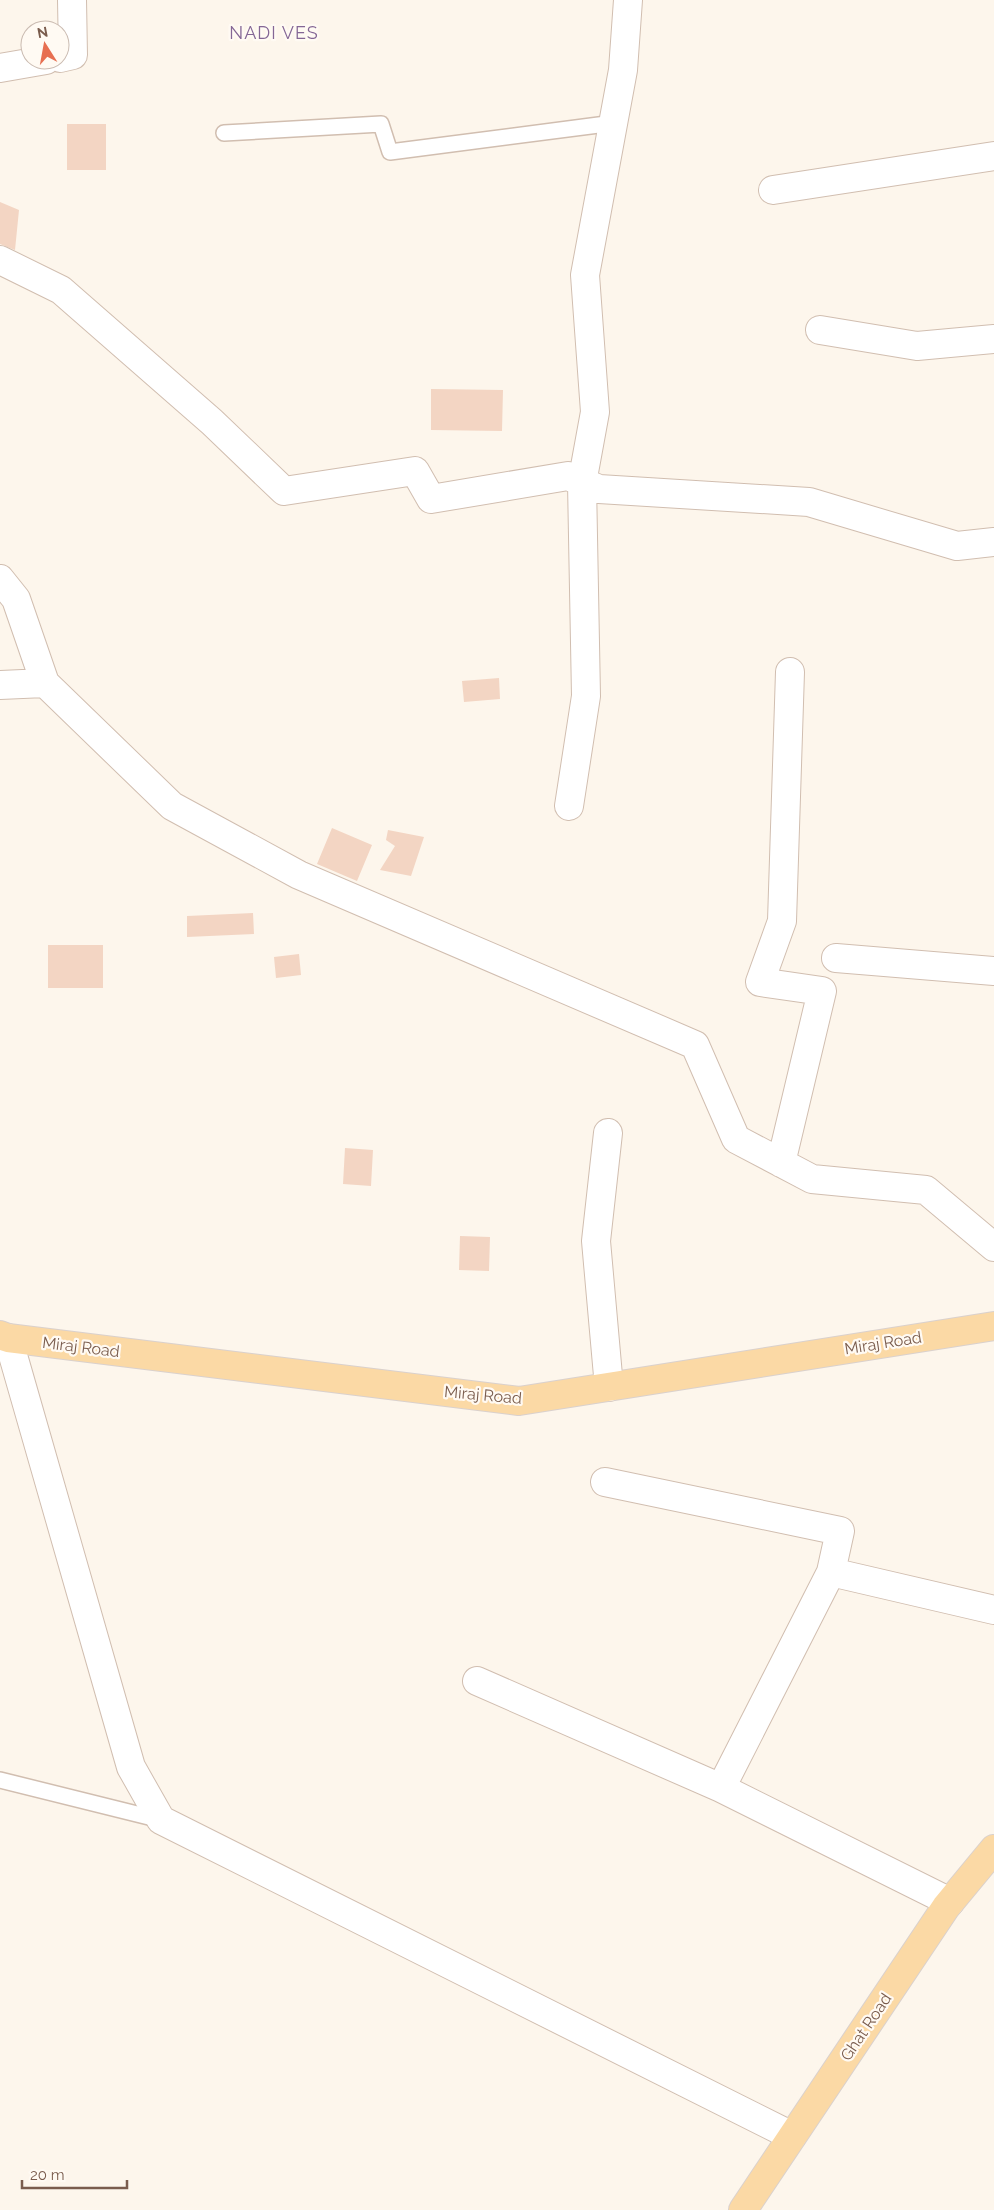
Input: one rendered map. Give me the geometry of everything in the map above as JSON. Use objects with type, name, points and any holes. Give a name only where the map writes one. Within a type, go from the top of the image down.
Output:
[{"type":"main road","name":"Miraj Road","points":[[4,1336],[519,1401],[994,1326]]},
{"type":"main road","name":"Ghat Road","points":[[743,2210],[950,1902],[992,1855]]},
{"type":"street","points":[[70,56],[73,55],[72,0]]},
{"type":"street","points":[[569,806],[586,696],[582,482],[595,412],[586,275],[623,70],[628,0]]},
{"type":"street","points":[[0,68],[20,65]]},
{"type":"street","points":[[773,190],[994,156]]},
{"type":"street","points":[[0,260],[61,290],[212,422],[284,491],[415,471],[431,499],[568,476],[599,489],[809,502],[957,546],[994,542]]},
{"type":"street","points":[[820,330],[917,346],[994,339]]},
{"type":"street","points":[[0,580],[16,598],[45,683],[172,806],[300,875],[695,1045],[736,1139],[812,1180],[926,1190],[994,1247]]},
{"type":"street","points":[[781,1163],[822,991],[760,982],[782,921],[790,672]]},
{"type":"street","points":[[0,684],[45,683]]},
{"type":"street","points":[[836,958],[994,971]]},
{"type":"street","points":[[608,1133],[596,1241],[609,1387]]},
{"type":"street","points":[[4,1336],[131,1767],[161,1820],[792,2136]]},
{"type":"street","points":[[604,1482],[840,1531],[831,1572],[721,1788]]},
{"type":"street","points":[[831,1572],[994,1610]]},
{"type":"street","points":[[477,1681],[721,1788],[950,1902]]},
{"type":"lane","points":[[224,133],[381,124],[390,152],[614,123]]},
{"type":"lane","points":[[0,1780],[161,1820]]},
{"type":"building","points":[[67,124],[106,124],[106,170],[67,170]]},
{"type":"building","points":[[0,202],[19,210],[15,250],[0,244]]},
{"type":"building","points":[[431,389],[503,390],[502,431],[431,430]]},
{"type":"building","points":[[499,678],[500,699],[464,702],[462,681]]},
{"type":"building","points":[[332,828],[372,845],[357,881],[317,864]]},
{"type":"building","points":[[388,830],[424,837],[411,876],[380,870],[395,846],[386,840]]},
{"type":"building","points":[[253,913],[254,934],[187,937],[187,916]]},
{"type":"building","points":[[48,945],[103,945],[103,988],[48,988]]},
{"type":"building","points":[[299,954],[301,975],[276,978],[274,957]]},
{"type":"building","points":[[345,1148],[373,1150],[371,1186],[343,1184]]},
{"type":"building","points":[[460,1236],[490,1237],[489,1271],[459,1270]]},
{"type":"district","name":"NADI VES","points":[[274,32]]}]
